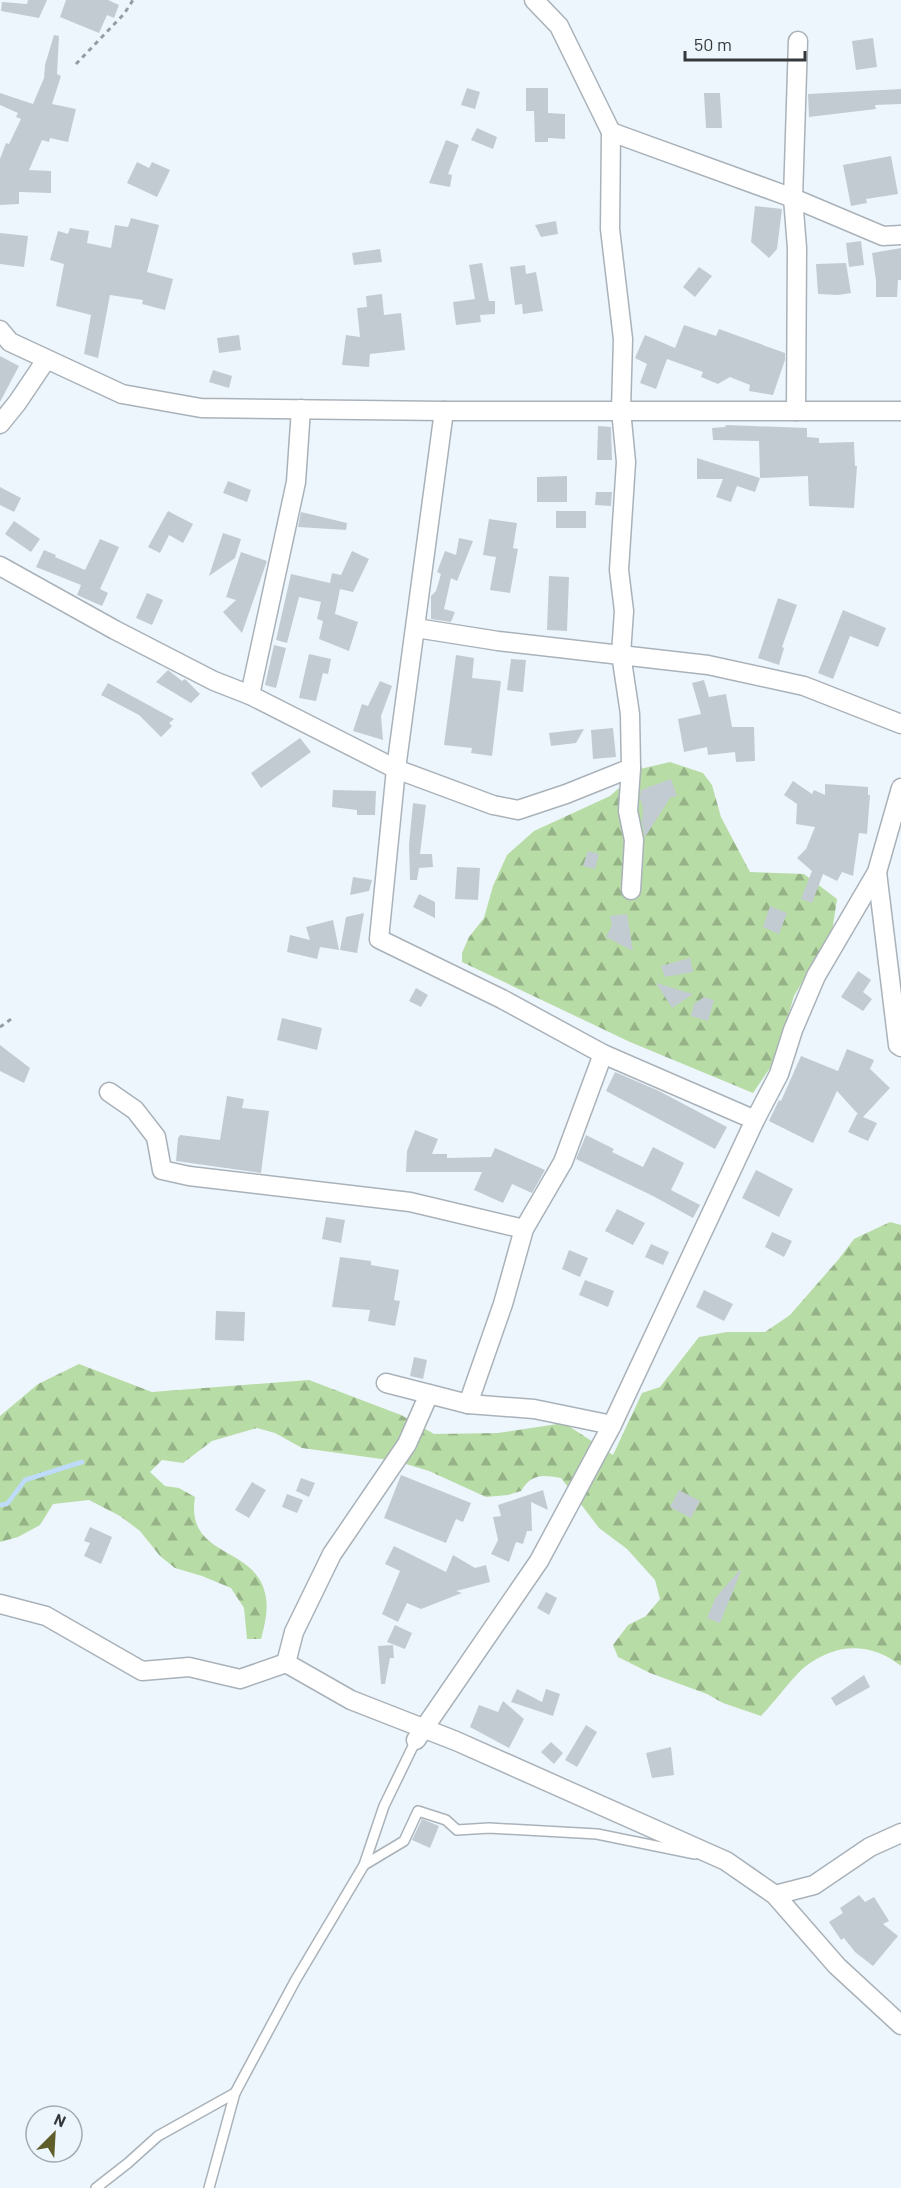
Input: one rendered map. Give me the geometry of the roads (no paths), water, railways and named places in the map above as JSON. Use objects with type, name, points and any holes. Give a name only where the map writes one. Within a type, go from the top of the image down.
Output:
[{"type":"street","points":[[534,0],[559,26],[611,132],[610,229],[623,339],[621,410],[626,462],[619,570],[624,611],[621,654],[630,714],[628,811],[634,840],[631,890]]},
{"type":"street","points":[[796,411],[797,248],[794,198],[798,41]]},
{"type":"street","points":[[611,132],[794,198],[883,236],[901,235]]},
{"type":"street","points":[[0,330],[10,342],[122,394],[201,408],[444,411],[901,411]]},
{"type":"street","points":[[0,424],[18,403],[46,360]]},
{"type":"street","points":[[250,695],[296,482],[300,409]]},
{"type":"street","points":[[444,411],[396,769],[379,939],[502,999],[603,1054],[755,1120]]},
{"type":"street","points":[[0,566],[214,681],[250,695],[396,769],[493,805],[518,810],[566,794],[630,768]]},
{"type":"street","points":[[416,628],[498,641],[708,665],[804,686],[901,724]]},
{"type":"street","points":[[420,1734],[539,1561],[612,1425],[755,1120],[780,1074],[793,1030],[816,976],[877,872],[901,788]]},
{"type":"street","points":[[877,872],[898,1045],[901,1047]]},
{"type":"street","points":[[468,1404],[503,1304],[524,1229],[563,1162],[603,1054]]},
{"type":"street","points":[[109,1092],[135,1110],[156,1137],[162,1170],[189,1176],[410,1202],[524,1229]]},
{"type":"street","points":[[386,1383],[468,1404],[534,1409],[612,1425]]},
{"type":"street","points":[[286,1663],[294,1632],[332,1554],[407,1444],[429,1394]]},
{"type":"street","points":[[0,1604],[46,1616],[142,1671],[189,1667],[240,1679],[286,1663],[351,1700],[420,1734],[726,1861],[775,1895],[837,1966],[901,2025]]},
{"type":"street","points":[[775,1895],[814,1885],[870,1847],[901,1833]]},
{"type":"lane","points":[[209,2188],[236,2093],[295,1981],[364,1865],[384,1806],[420,1734]]},
{"type":"lane","points":[[364,1865],[404,1841],[418,1811],[446,1820],[457,1830],[489,1828],[597,1834],[726,1861]]},
{"type":"lane","points":[[96,2188],[158,2136],[236,2093]]},
{"type":"waterway","points":[[0,1505],[7,1504],[25,1480],[82,1462]]}]
